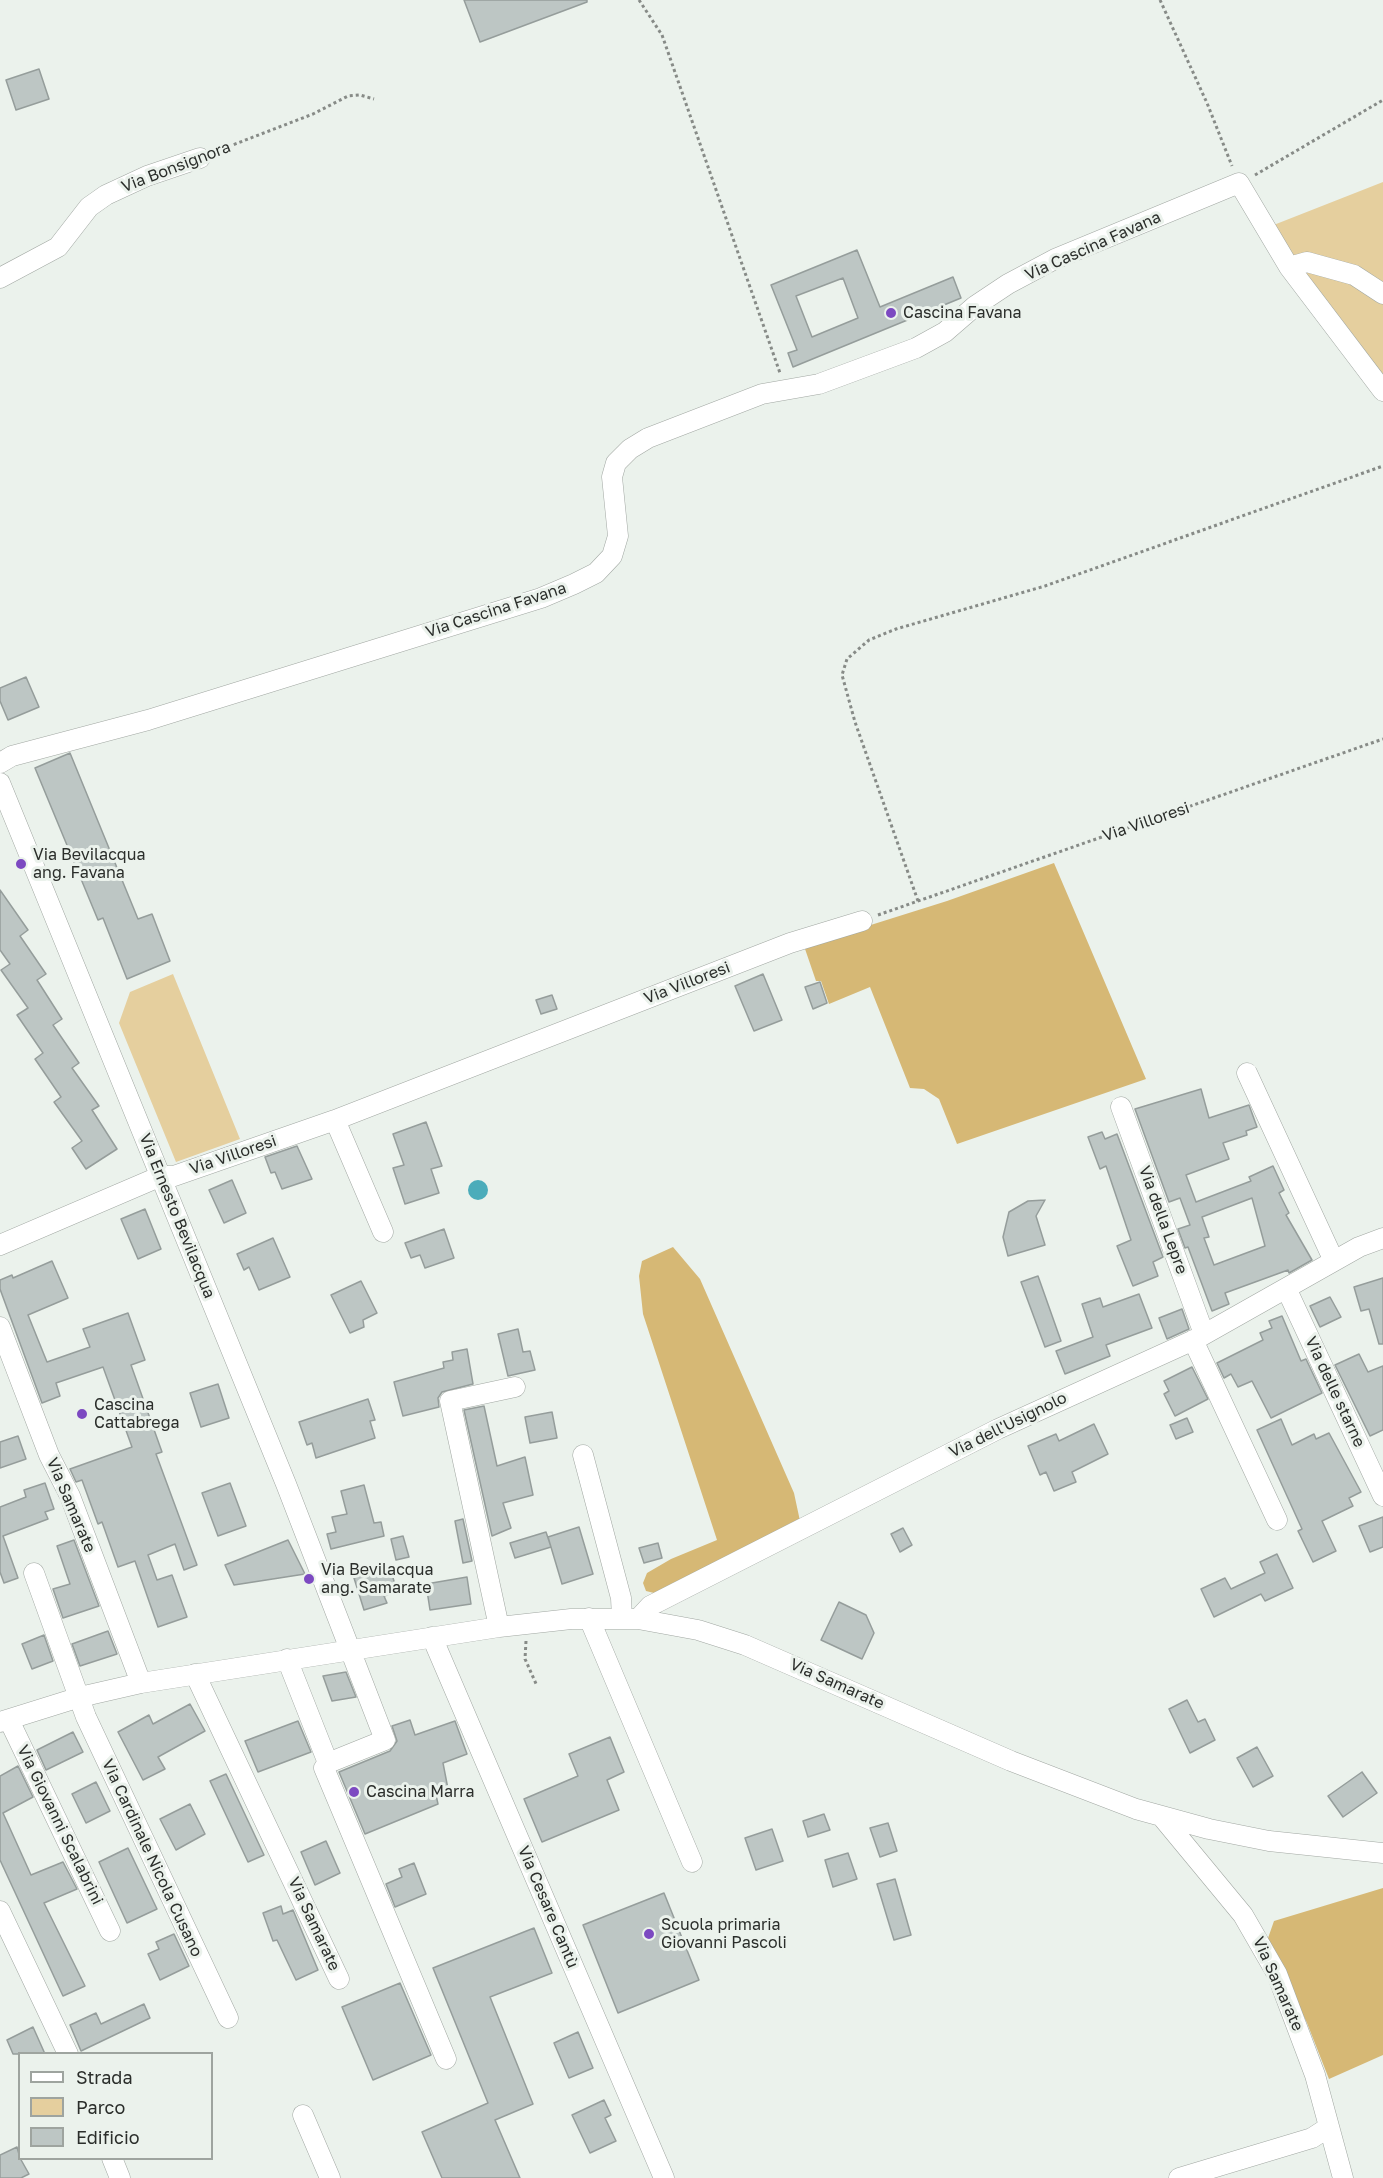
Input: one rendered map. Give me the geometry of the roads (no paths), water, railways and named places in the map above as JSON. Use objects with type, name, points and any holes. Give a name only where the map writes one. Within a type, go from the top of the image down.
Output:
[{"type":"street","name":"Via Bonsignora","points":[[0,278],[58,247],[89,207],[106,195],[147,176],[200,158]]},
{"type":"street","name":"Via Cascina Favana","points":[[0,763],[12,756],[148,720],[541,598],[574,584],[607,564],[616,548],[618,536],[612,477],[616,463],[630,449],[648,438],[762,394],[819,384],[916,348],[945,332],[975,306],[1008,284],[1055,259],[1239,183],[1289,267]]},
{"type":"street","points":[[1383,294],[1354,275],[1307,262],[1289,267],[1383,391]]},
{"type":"street","name":"Via Ernesto Bevilacqua","points":[[0,783],[351,1650],[385,1740],[328,1763]]},
{"type":"street","name":"Via Villoresi","points":[[0,1245],[160,1176],[174,1176],[335,1120],[779,947],[862,921]]},
{"type":"street","points":[[1247,1073],[1334,1261]]},
{"type":"street","name":"Via della Lepre","points":[[1121,1107],[1199,1337],[1277,1520]]},
{"type":"street","points":[[335,1120],[383,1232]]},
{"type":"street","name":"Via dell'Usignolo","points":[[630,1618],[998,1429],[1199,1337],[1334,1261],[1383,1238]]},
{"type":"street","name":"Via delle starne","points":[[1286,1288],[1383,1496]]},
{"type":"street","name":"Via Samarate","points":[[0,1327],[49,1455],[70,1496],[141,1683]]},
{"type":"street","points":[[499,1627],[450,1401],[515,1387]]},
{"type":"street","points":[[583,1455],[621,1598],[630,1618]]},
{"type":"street","points":[[34,1574],[80,1697]]},
{"type":"street","points":[[589,1618],[692,1862]]},
{"type":"street","name":"Via Samarate","points":[[4,1721],[80,1697],[195,1674],[499,1627],[589,1618],[630,1618],[698,1630],[745,1645],[1066,1784],[1162,1817],[1269,1840],[1383,1853]]},
{"type":"street","name":"Via Cesare Cantù","points":[[432,1637],[664,2178]]},
{"type":"street","points":[[287,1659],[328,1763],[324,1768],[446,2059]]},
{"type":"street","name":"Via Samarate","points":[[195,1674],[339,1980]]},
{"type":"street","name":"Via Cardinale Nicola Cusano","points":[[80,1697],[86,1717],[228,2018]]},
{"type":"street","name":"Via Giovanni Scalabrini","points":[[4,1721],[110,1931]]},
{"type":"street","name":"Via Samarate","points":[[1162,1817],[1243,1915],[1266,1954],[1304,2042],[1342,2178]]},
{"type":"street","points":[[0,1911],[67,2052]]},
{"type":"street","points":[[303,2115],[330,2178]]},
{"type":"street","points":[[1179,2178],[1312,2138],[1329,2127]]},
{"type":"street","points":[[113,2160],[120,2178]]},
{"type":"water","points":[[478,1180],[485,1183],[488,1190],[485,1197],[478,1200],[471,1197],[468,1190],[471,1183]]},
{"type":"place","name":"Cascina Favana","points":[[891,313]]},
{"type":"place","name":"Via Bevilacqua ang. Favana","points":[[21,864]]},
{"type":"place","name":"Cascina Cattabrega","points":[[82,1414]]},
{"type":"place","name":"Via Bevilacqua ang. Samarate","points":[[309,1579]]},
{"type":"place","name":"Cascina Marra","points":[[354,1792]]},
{"type":"place","name":"Scuola primaria Giovanni Pascoli","points":[[649,1934]]}]
